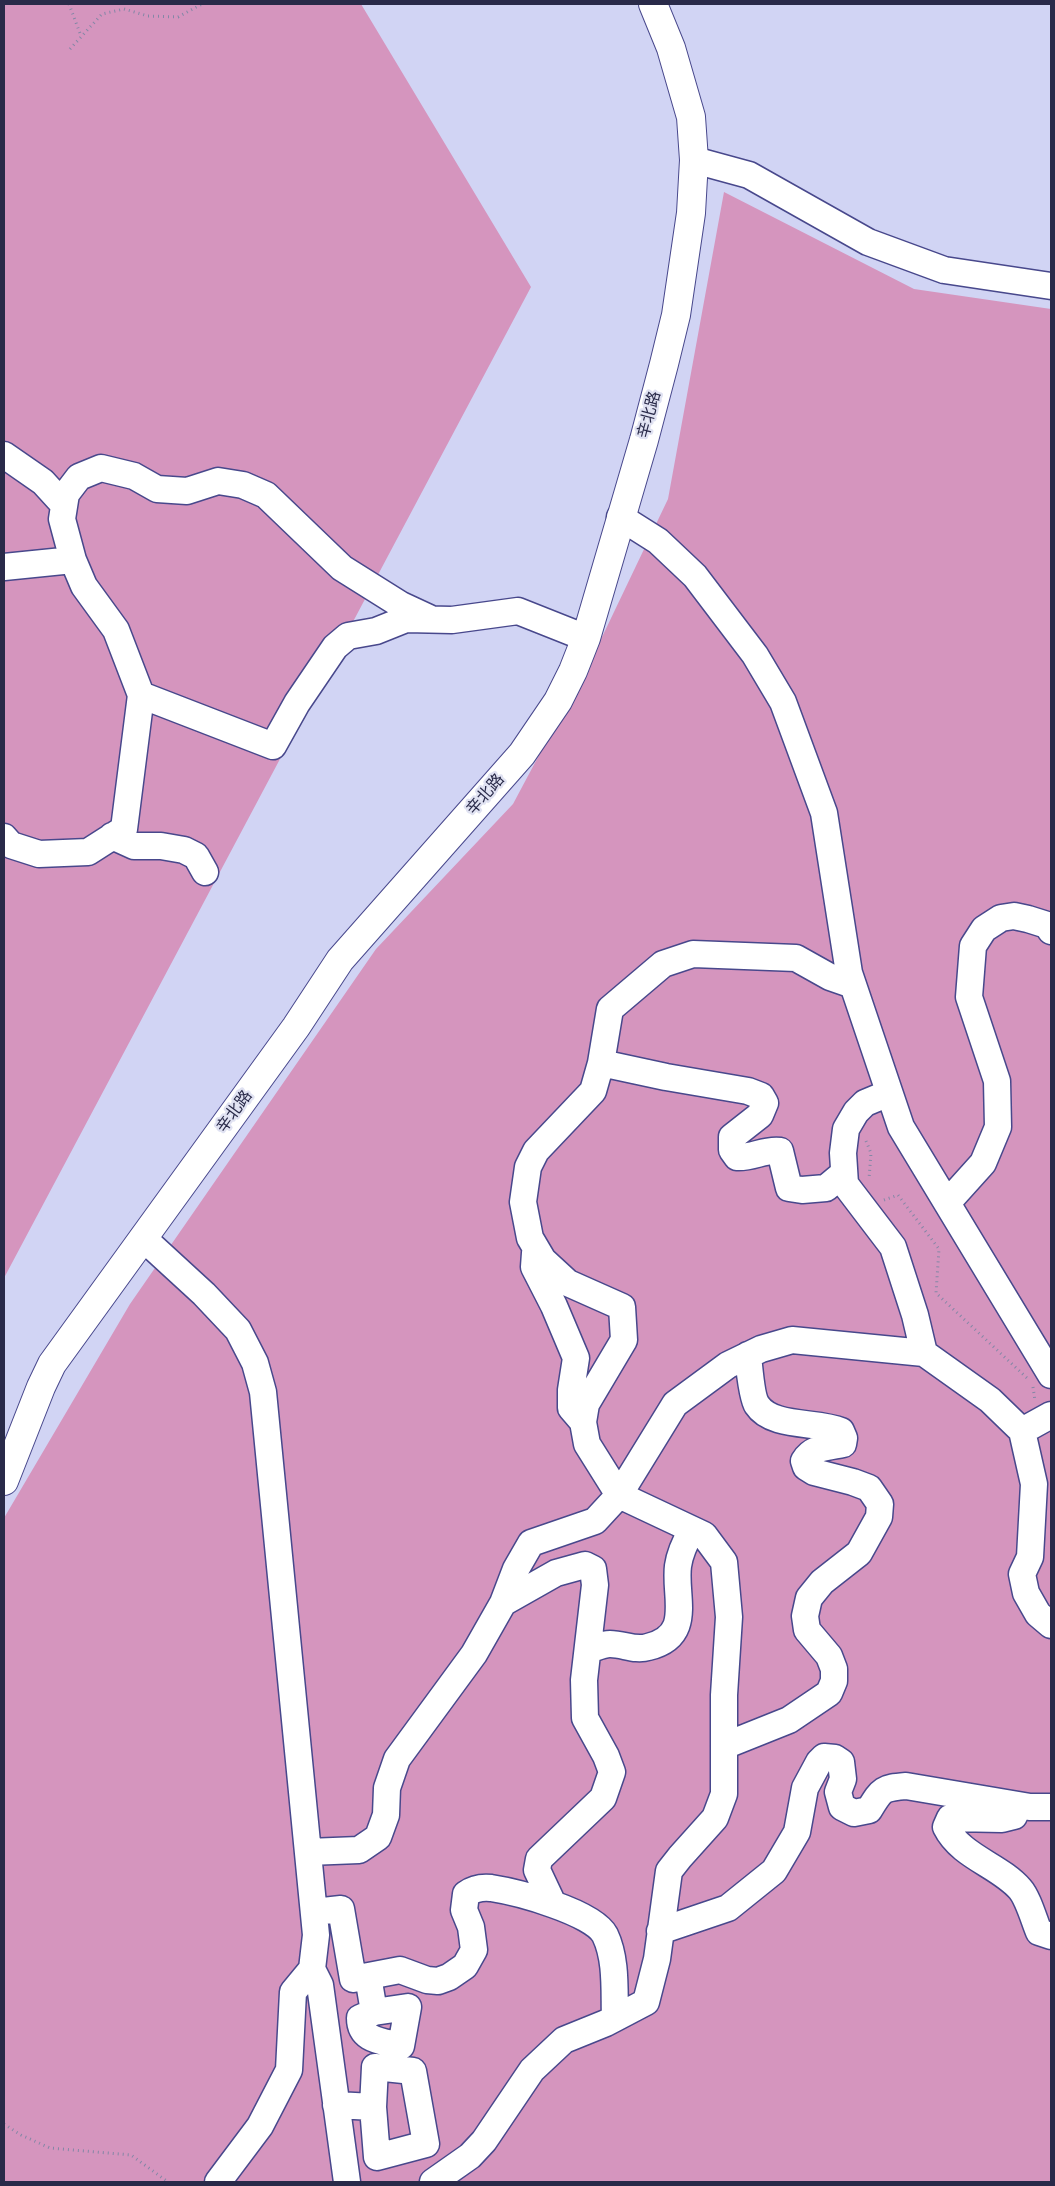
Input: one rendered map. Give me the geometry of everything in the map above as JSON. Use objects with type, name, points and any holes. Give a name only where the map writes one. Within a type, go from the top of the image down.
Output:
[{"type":"main road","name":"辛北路","points":[[4,1481],[52,1364],[296,1027],[340,960],[532,741],[558,701],[586,638],[644,440],[676,315],[691,213],[694,160],[691,117],[682,82],[653,4]]},
{"type":"street","points":[[694,160],[749,175],[868,242],[944,270],[1051,286]]},
{"type":"street","points":[[4,455],[43,482],[64,505]]},
{"type":"street","points":[[4,837],[11,845],[39,854],[88,852],[124,828],[141,695],[116,630],[84,586],[73,560],[62,519],[66,494],[79,477],[101,468],[134,476],[157,489],[187,491],[218,482],[243,486],[266,495],[342,568],[401,606],[432,619]]},
{"type":"street","points":[[620,517],[658,541],[695,576],[755,655],[784,702],[824,813],[849,973],[901,1127],[1051,1375]]},
{"type":"street","points":[[4,567],[73,560]]},
{"type":"street","points":[[141,695],[273,746],[297,704],[324,663],[335,647],[348,636],[376,631],[406,619],[452,620],[518,612],[586,638]]},
{"type":"street","points":[[112,836],[134,846],[161,846],[184,850],[196,856],[205,872]]},
{"type":"street","points":[[947,1203],[983,1163],[998,1128],[997,1081],[969,997],[973,946],[984,929],[1001,918],[1014,916],[1028,919],[1047,925],[1051,931]]},
{"type":"street","points":[[433,2182],[470,2156],[484,2141],[532,2070],[564,2040],[646,2002],[657,1959],[669,1872],[680,1857],[716,1818],[724,1794],[724,1695],[729,1617],[724,1562],[704,1535],[619,1495],[587,1444],[583,1422],[586,1404],[624,1340],[622,1307],[568,1283],[542,1260],[530,1238],[524,1202],[528,1167],[536,1151],[593,1091],[601,1063],[610,1009],[662,964],[692,954],[796,958],[830,977],[853,985]]},
{"type":"street","points":[[601,1063],[666,1077],[748,1091],[761,1096],[765,1103],[760,1115],[732,1138],[732,1150],[737,1157],[746,1157],[768,1150],[780,1151],[789,1188],[802,1190],[826,1188],[844,1173]]},
{"type":"street","points":[[889,1093],[865,1103],[856,1112],[846,1129],[843,1153],[845,1184],[893,1247],[924,1353]]},
{"type":"street","points":[[143,1238],[204,1294],[238,1330],[255,1363],[263,1392],[316,1935],[312,1968],[293,1992],[289,2070],[260,2126],[218,2182]]},
{"type":"street","points":[[535,1247],[534,1267],[554,1306],[576,1358],[571,1390],[571,1408],[583,1422]]},
{"type":"street","points":[[308,1852],[359,1850],[378,1837],[386,1815],[387,1788],[397,1759],[474,1654],[503,1603],[516,1569],[531,1543],[595,1521],[619,1495],[674,1404],[728,1365],[761,1349],[792,1340],[924,1353],[990,1400],[1037,1423],[1030,1557],[1022,1574],[1026,1593],[1038,1614],[1051,1625]]},
{"type":"street","points":[[724,1746],[789,1720],[829,1693],[834,1681],[834,1668],[829,1656],[807,1630],[805,1616],[809,1598],[822,1582],[859,1553],[879,1517],[880,1504],[869,1488],[814,1472],[806,1467],[804,1461],[808,1454],[821,1448],[843,1444],[844,1438],[841,1432],[829,1426],[779,1420],[763,1412],[756,1404],[748,1355]]},
{"type":"street","points":[[588,1650],[608,1644],[636,1649],[650,1647],[665,1639],[675,1628],[681,1615],[678,1568],[680,1553],[692,1530]]},
{"type":"street","points":[[503,1603],[556,1573],[584,1564],[593,1570],[595,1585],[584,1680],[585,1718],[606,1756],[612,1772],[603,1798],[539,1859],[537,1870],[553,1904]]},
{"type":"street","points":[[660,1931],[728,1908],[774,1871],[797,1832],[805,1788],[819,1762],[824,1757],[835,1758],[841,1762],[843,1779],[838,1792],[842,1807],[854,1813],[869,1810],[880,1791],[886,1788],[906,1786],[1041,1807]]},
{"type":"street","points":[[1041,1807],[1002,1819],[950,1818],[946,1827],[952,1838],[960,1845],[1005,1876],[1021,1890],[1039,1932],[1051,1936]]},
{"type":"street","points":[[314,1912],[341,1909],[353,1979],[400,1970],[427,1980],[438,1981],[449,1978],[465,1966],[474,1950],[474,1937],[464,1910],[466,1894],[473,1889],[490,1888],[553,1904],[593,1922],[605,1935],[613,1966],[615,2018]]},
{"type":"street","points":[[312,1968],[320,1985],[347,2182]]},
{"type":"street","points":[[368,1976],[374,2012]]},
{"type":"street","points":[[374,2012],[360,2018],[360,2028],[366,2036],[394,2057],[413,2071],[426,2144],[377,2157],[373,2107],[375,2067],[394,2057],[401,2046],[408,2007],[374,2012]]},
{"type":"street","points":[[336,2105],[373,2107]]},
{"type":"path","points":[[69,4],[81,37]]},
{"type":"path","points":[[70,49],[102,14],[124,9],[148,16],[178,17],[202,4]]},
{"type":"path","points":[[856,1112],[871,1153],[869,1187]]},
{"type":"path","points":[[878,1196],[883,1200],[898,1195],[940,1250],[936,1293],[1033,1384],[1037,1423]]},
{"type":"path","points":[[4,2124],[21,2135],[50,2148],[131,2155],[168,2182]]},
{"type":"shaded area","points":[[4,4],[361,4],[531,287],[4,1278]]},
{"type":"shaded area","points":[[724,192],[914,289],[1051,309],[1051,2182],[4,2182],[4,1518],[130,1304],[376,949],[513,804],[603,635],[668,499]]}]
